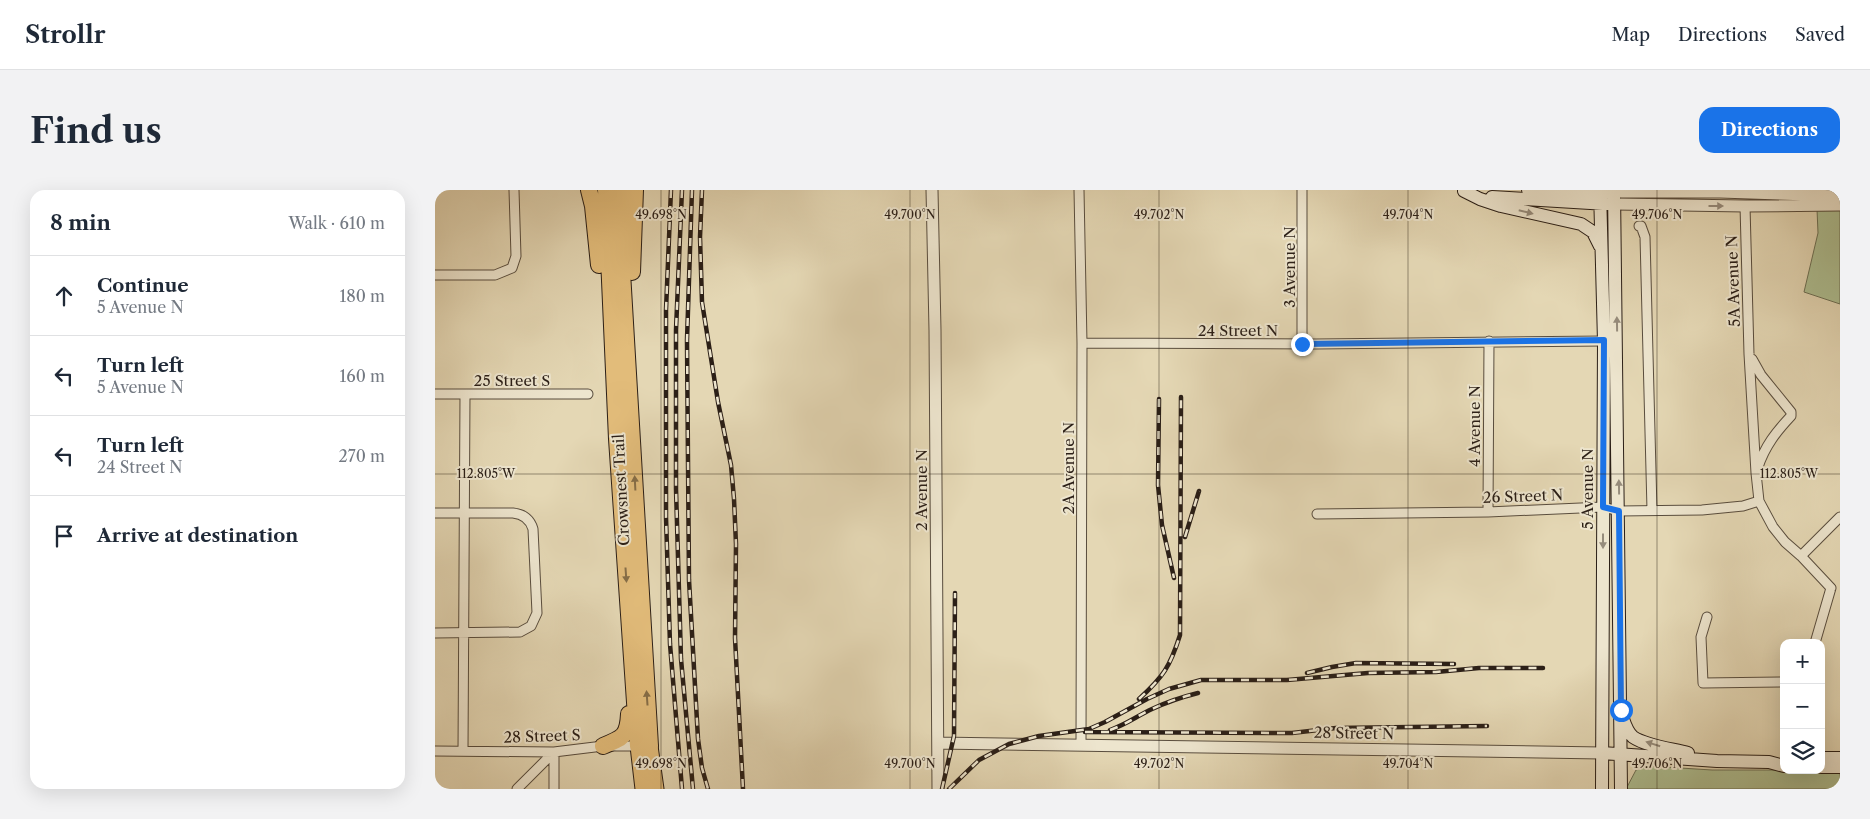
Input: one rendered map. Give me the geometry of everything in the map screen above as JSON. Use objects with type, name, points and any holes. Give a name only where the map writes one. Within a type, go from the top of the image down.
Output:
[{"type":"highway","points":[[589,190],[593,206],[625,438]]},
{"type":"highway","name":"Crowsnest Trail","points":[[606,190],[625,438],[644,746],[643,789]]},
{"type":"highway","name":"Crowsnest Trail","points":[[619,190],[633,694],[644,746],[656,789]]},
{"type":"highway","points":[[625,438],[635,190]]},
{"type":"highway","points":[[603,746],[618,740],[626,732],[633,694]]},
{"type":"main road","points":[[1463,190],[1510,199],[1615,195]]},
{"type":"main road","points":[[1463,190],[1480,199],[1501,206],[1581,224],[1593,232],[1601,248]]},
{"type":"main road","points":[[1528,190],[1565,191],[1600,195]]},
{"type":"main road","name":"5 Avenue N","points":[[1600,195],[1604,340],[1603,789]]},
{"type":"main road","name":"5 Avenue N","points":[[1615,195],[1621,789]]},
{"type":"main road","points":[[1621,710],[1627,730],[1633,737],[1717,761]]},
{"type":"main road","name":"28 Street N","points":[[1602,753],[1717,761],[1769,762],[1780,760]]},
{"type":"main road","points":[[1827,759],[1840,767]]},
{"type":"main road","name":"28 Street N","points":[[1769,762],[1780,765]]},
{"type":"street","points":[[435,275],[495,275],[512,268],[516,256],[514,190]]},
{"type":"street","name":"2 Avenue N","points":[[932,190],[935,330],[938,789]]},
{"type":"street","name":"2A Avenue N","points":[[1079,190],[1082,343],[1081,745]]},
{"type":"street","name":"3 Avenue N","points":[[1302,344],[1303,190]]},
{"type":"street","points":[[1615,195],[1720,191],[1834,198]]},
{"type":"street","points":[[1615,195],[1745,206],[1834,198]]},
{"type":"street","name":"5A Avenue N","points":[[1745,206],[1749,354],[1759,501],[1773,527],[1785,542],[1831,588]]},
{"type":"street","points":[[1639,226],[1641,226],[1645,237],[1652,510]]},
{"type":"street","name":"24 Street N","points":[[1082,343],[1302,344],[1604,340]]},
{"type":"street","name":"4 Avenue N","points":[[1488,512],[1489,342]]},
{"type":"street","name":"5A Avenue N","points":[[1749,354],[1761,375],[1791,412],[1791,416],[1777,430],[1763,451],[1756,473]]},
{"type":"street","name":"25 Street S","points":[[435,394],[588,394]]},
{"type":"street","points":[[463,751],[465,394]]},
{"type":"street","name":"26 Street N","points":[[1317,514],[1488,512],[1603,507],[1619,511],[1702,510],[1743,506],[1759,501]]},
{"type":"street","points":[[435,512],[513,513],[526,518],[533,529],[537,613],[528,629],[516,633],[435,633]]},
{"type":"street","points":[[1801,556],[1840,517]]},
{"type":"street","points":[[1816,639],[1831,588],[1840,591]]},
{"type":"street","points":[[1707,617],[1701,637],[1703,683],[1780,682]]},
{"type":"street","name":"28 Street N","points":[[938,743],[1602,753]]},
{"type":"street","name":"28 Street S","points":[[435,751],[554,752],[603,746],[644,746]]},
{"type":"street","points":[[517,789],[554,752]]},
{"type":"street","points":[[554,752],[554,789]]},
{"type":"green space","points":[[1817,209],[1840,210],[1840,304],[1804,292],[1818,233]]},
{"type":"green space","points":[[1649,766],[1712,770],[1780,770],[1780,774],[1825,774],[1825,770],[1840,770],[1840,789],[1626,789],[1636,770]]},
{"type":"railway","points":[[671,190],[666,310],[666,517],[670,644],[682,789]]},
{"type":"railway","points":[[682,190],[676,330],[676,489],[681,659],[693,789]]},
{"type":"railway","points":[[692,190],[687,340],[689,580],[698,739],[702,768],[708,789]]},
{"type":"railway","points":[[702,190],[700,237],[702,302],[718,402],[731,465],[734,499],[736,544],[735,638],[743,789]]},
{"type":"railway","points":[[1139,699],[1165,671],[1180,635],[1181,397]]},
{"type":"railway","points":[[1159,399],[1158,485],[1162,525],[1174,578]]},
{"type":"railway","points":[[1185,537],[1199,491]]},
{"type":"railway","points":[[942,789],[954,736],[955,593]]},
{"type":"railway","points":[[1307,673],[1356,663],[1454,664]]},
{"type":"railway","points":[[949,789],[979,760],[1009,744],[1039,736],[1089,729],[1169,689],[1201,680],[1287,680],[1368,673],[1436,672],[1479,668],[1543,668]]},
{"type":"railway","points":[[1110,730],[1158,706],[1198,693]]},
{"type":"railway","points":[[1085,732],[1292,733],[1336,728],[1487,726]]},
{"type":"route","points":[[1302,344],[1604,340],[1603,507],[1619,511],[1621,710]]}]
